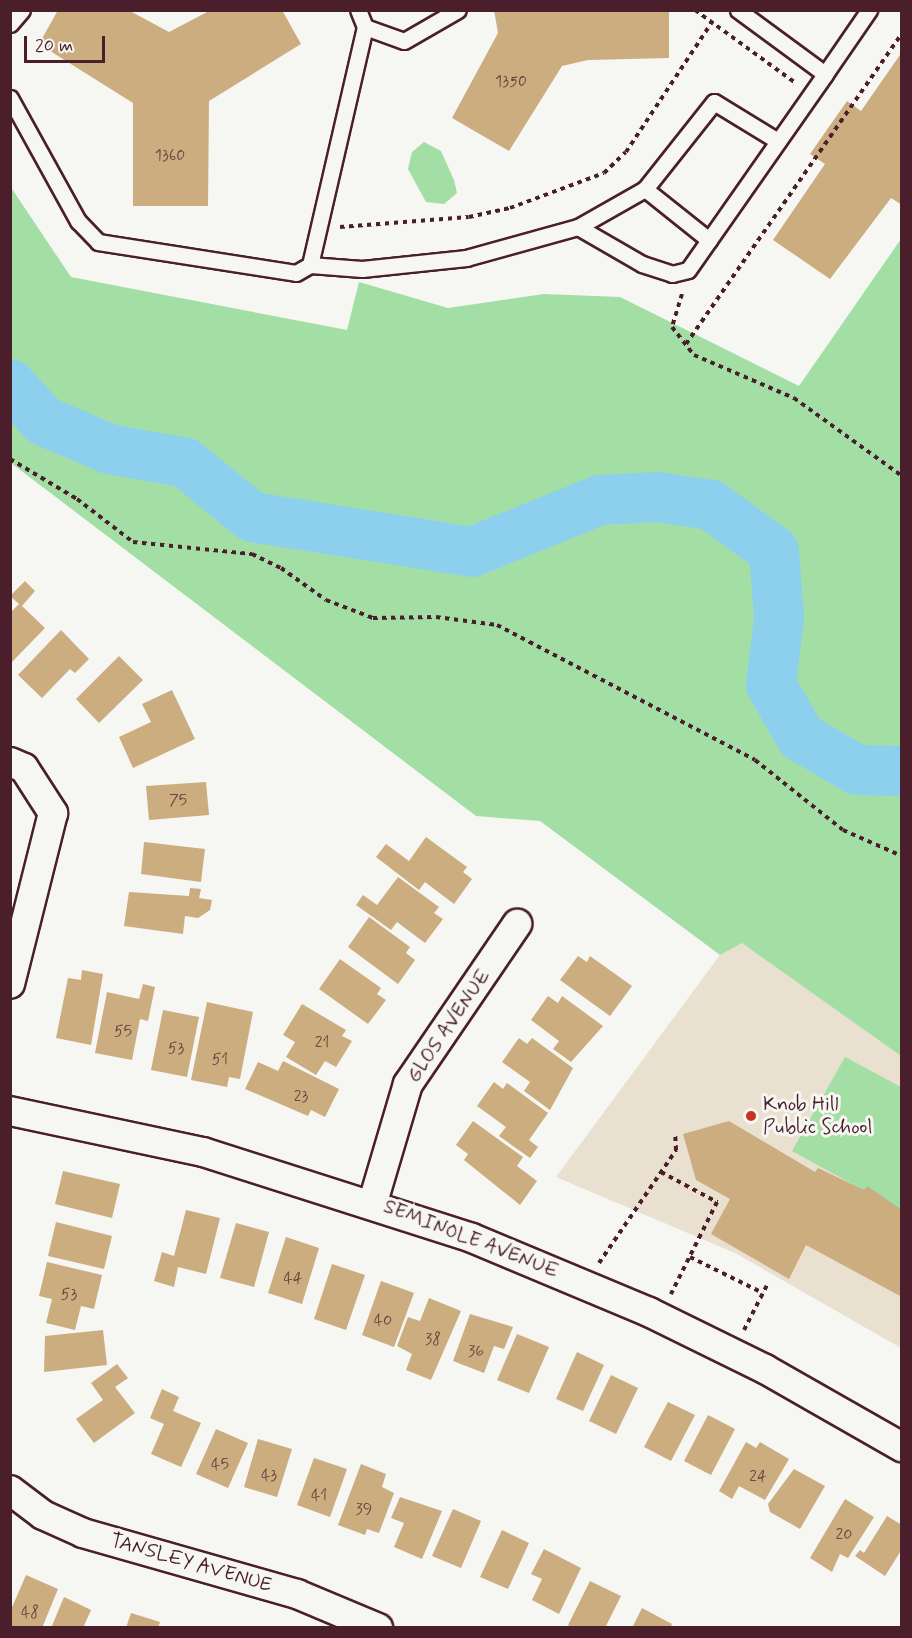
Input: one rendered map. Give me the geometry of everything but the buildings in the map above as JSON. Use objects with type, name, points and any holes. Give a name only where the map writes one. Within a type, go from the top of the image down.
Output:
[{"type":"street","points":[[10,762],[24,768],[52,813],[10,984]]},
{"type":"street","name":"GLOS AVENUE","points":[[373,1202],[408,1084],[517,924]]},
{"type":"street","name":"SEMINOLE AVENUE","points":[[10,1111],[203,1152],[373,1202],[563,1273],[733,1353],[902,1447]]},
{"type":"street","name":"TANSLEY AVENUE","points":[[10,1491],[43,1515],[83,1533],[297,1594],[378,1628]]},
{"type":"lane","points":[[10,24],[22,10]]},
{"type":"lane","points":[[310,265],[365,27],[358,10]]},
{"type":"lane","points":[[365,27],[404,41],[458,10]]},
{"type":"lane","points":[[738,10],[825,74]]},
{"type":"lane","points":[[578,226],[642,264],[672,274],[688,270],[869,10]]},
{"type":"lane","points":[[10,98],[78,221],[98,242],[296,273],[310,265],[362,269],[466,258],[578,226],[645,189],[714,102],[778,141]]},
{"type":"lane","points":[[645,189],[710,240]]},
{"type":"path","points":[[695,10],[811,94]]},
{"type":"path","points":[[319,227],[469,217],[510,208],[604,173],[626,152],[712,22]]},
{"type":"path","points":[[686,345],[902,33]]},
{"type":"path","points":[[688,270],[672,327],[694,355],[794,398],[902,476]]},
{"type":"path","points":[[10,459],[77,499],[133,542],[252,554],[282,568],[326,600],[373,618],[497,624],[755,760],[843,830],[902,856]]},
{"type":"path","points":[[598,1263],[676,1150],[675,1132]]},
{"type":"path","points":[[661,1172],[717,1202],[670,1295]]},
{"type":"path","points":[[690,1257],[763,1293]]},
{"type":"path","points":[[733,1353],[768,1283]]},
{"type":"shaded area","name":"Knob Hill Public School","points":[[742,942],[901,1056],[901,1348],[735,1253],[556,1177],[720,955]]},
{"type":"green space","points":[[424,142],[441,151],[454,180],[457,193],[444,204],[426,202],[408,169],[412,152]]},
{"type":"green space","points":[[10,186],[71,277],[347,330],[359,282],[448,308],[544,294],[620,297],[799,386],[901,239],[901,1056],[742,943],[720,955],[540,821],[476,816],[11,463]]},
{"type":"green space","points":[[845,1057],[901,1087],[901,1211],[792,1151]]},
{"type":"waterway","points":[[10,384],[44,421],[109,449],[186,463],[252,517],[472,552],[600,500],[657,497],[711,505],[774,551],[779,618],[771,685],[801,737],[857,770],[902,771]]},
{"type":"place","name":"Knob Hill Public School","points":[[751,1116]]}]
